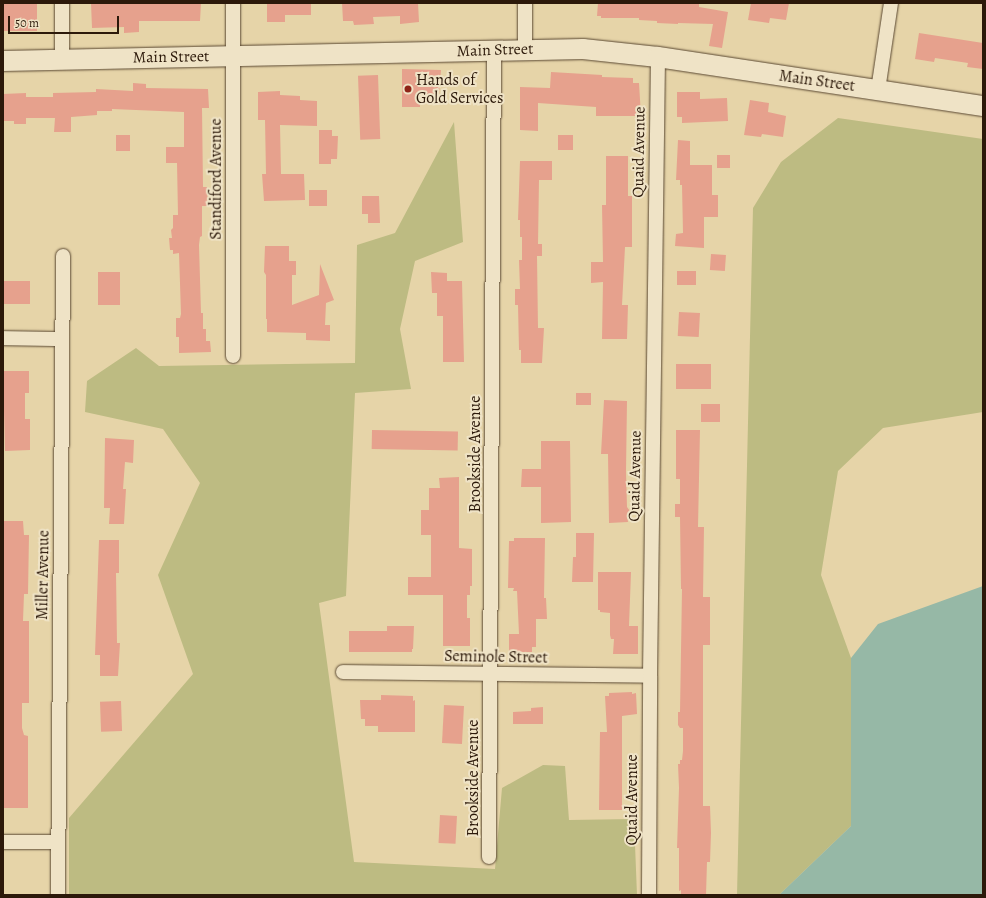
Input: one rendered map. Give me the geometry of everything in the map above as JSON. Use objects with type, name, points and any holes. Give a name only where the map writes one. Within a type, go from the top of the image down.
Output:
[{"type":"main road","name":"Main Street","points":[[3,61],[583,48],[983,106]]},
{"type":"street","points":[[62,3],[62,60]]},
{"type":"street","name":"Standiford Avenue","points":[[233,3],[233,356]]},
{"type":"street","points":[[525,3],[525,49]]},
{"type":"street","points":[[878,90],[891,3]]},
{"type":"street","name":"Brookside Avenue","points":[[490,857],[494,50]]},
{"type":"street","name":"Quaid Avenue","points":[[649,895],[650,676],[658,58]]},
{"type":"street","name":"Miller Avenue","points":[[58,895],[63,256]]},
{"type":"street","points":[[3,338],[62,339]]},
{"type":"street","name":"Seminole Street","points":[[343,672],[650,676]]},
{"type":"street","points":[[3,842],[58,842]]},
{"type":"shaded area","points":[[838,118],[983,139],[983,412],[883,428],[838,471],[821,575],[851,658],[851,826],[779,895],[737,895],[753,208],[781,162]]},
{"type":"shaded area","points":[[454,122],[463,242],[415,261],[400,329],[411,389],[355,393],[346,596],[319,603],[354,862],[495,869],[502,788],[543,765],[565,766],[569,820],[634,819],[637,895],[69,895],[69,818],[193,674],[158,575],[200,483],[163,429],[85,412],[87,381],[136,348],[159,366],[355,363],[357,245],[395,233]]},
{"type":"shaded area","points":[[983,586],[983,895],[779,895],[851,826],[851,658],[878,624]]},
{"type":"building","points":[[3,3],[37,3],[37,31],[3,31]]},
{"type":"building","points":[[91,3],[201,3],[200,21],[139,21],[139,32],[124,33],[124,27],[92,28]]},
{"type":"building","points":[[267,3],[311,3],[311,15],[285,15],[285,22],[267,22]]},
{"type":"building","points":[[342,3],[418,3],[419,22],[400,24],[400,16],[373,17],[374,24],[354,25],[353,21],[343,21]]},
{"type":"building","points":[[598,3],[699,3],[699,7],[728,12],[722,48],[709,46],[713,24],[657,23],[657,21],[639,20],[639,18],[601,18],[601,16],[597,16]]},
{"type":"building","points":[[751,3],[789,3],[786,20],[770,18],[769,23],[748,20]]},
{"type":"building","points":[[919,33],[983,43],[983,69],[967,67],[968,63],[935,58],[934,62],[915,59]]},
{"type":"building","points":[[402,69],[441,70],[439,94],[420,94],[420,107],[402,107]]},
{"type":"building","points":[[551,72],[602,75],[602,77],[633,78],[633,83],[639,83],[641,116],[596,116],[596,107],[538,103],[538,131],[520,130],[520,87],[550,88]]},
{"type":"building","points":[[378,75],[380,139],[360,140],[358,76]]},
{"type":"building","points":[[133,83],[146,84],[146,88],[208,89],[209,108],[202,108],[203,187],[207,187],[208,206],[202,206],[202,236],[200,237],[199,245],[201,313],[203,313],[203,329],[206,329],[206,341],[210,341],[211,352],[179,353],[179,337],[176,337],[176,318],[180,318],[181,314],[179,253],[173,254],[173,250],[170,250],[169,238],[172,238],[171,230],[173,228],[173,215],[178,215],[177,163],[166,163],[166,147],[184,147],[184,112],[112,109],[112,111],[97,111],[97,115],[71,117],[71,132],[54,132],[55,118],[26,118],[26,124],[14,124],[14,121],[3,121],[3,94],[26,93],[26,97],[53,97],[53,93],[96,92],[96,89],[133,91]]},
{"type":"building","points":[[280,91],[280,95],[300,96],[300,100],[317,101],[317,126],[280,125],[281,174],[304,174],[305,200],[264,201],[262,174],[266,174],[265,120],[258,120],[258,92]]},
{"type":"building","points":[[677,92],[700,92],[700,99],[727,98],[728,121],[682,123],[682,117],[677,117]]},
{"type":"building","points":[[750,100],[769,103],[768,112],[786,116],[783,137],[762,134],[761,137],[744,135]]},
{"type":"building","points":[[319,130],[332,130],[332,136],[338,136],[337,159],[331,159],[331,164],[319,164]]},
{"type":"building","points":[[116,135],[130,135],[130,151],[116,151]]},
{"type":"building","points":[[558,135],[573,135],[573,150],[558,150]]},
{"type":"building","points":[[678,140],[690,141],[690,165],[712,165],[712,195],[718,195],[718,217],[704,217],[704,248],[675,246],[676,234],[683,233],[682,185],[680,185],[680,180],[676,180]]},
{"type":"building","points":[[717,155],[730,155],[730,168],[717,168]]},
{"type":"building","points":[[606,156],[628,156],[628,196],[632,196],[632,247],[625,247],[622,305],[628,305],[627,339],[602,339],[603,282],[591,283],[591,262],[603,262],[602,205],[606,205]]},
{"type":"building","points":[[520,161],[552,161],[552,180],[539,180],[538,244],[542,244],[542,256],[537,256],[538,328],[544,328],[542,363],[521,363],[521,350],[519,350],[518,305],[515,305],[515,289],[520,289],[519,260],[522,260],[522,237],[520,237],[520,220],[518,220]]},
{"type":"building","points":[[309,190],[327,190],[327,206],[309,206]]},
{"type":"building","points":[[362,196],[379,196],[380,223],[368,223],[368,214],[362,214]]},
{"type":"building","points":[[265,246],[289,246],[289,261],[296,261],[296,275],[292,275],[292,305],[319,295],[320,264],[334,300],[326,303],[325,325],[330,325],[330,341],[306,340],[306,333],[267,332],[266,275],[264,272]]},
{"type":"building","points":[[711,254],[726,255],[725,271],[710,270]]},
{"type":"building","points":[[677,271],[696,271],[696,285],[677,285]]},
{"type":"building","points":[[98,272],[120,272],[120,305],[98,305]]},
{"type":"building","points":[[431,272],[447,273],[447,281],[462,281],[464,362],[443,362],[443,316],[437,316],[437,293],[432,293]]},
{"type":"building","points":[[3,281],[30,281],[30,304],[3,304]]},
{"type":"building","points":[[679,312],[700,313],[699,337],[678,336]]},
{"type":"building","points":[[676,364],[711,364],[711,389],[676,389]]},
{"type":"building","points":[[3,371],[29,371],[29,393],[25,393],[25,419],[30,419],[30,450],[5,451]]},
{"type":"building","points":[[576,393],[591,393],[591,405],[576,405]]},
{"type":"building","points":[[604,400],[627,401],[626,472],[627,507],[630,511],[627,515],[628,522],[609,523],[608,454],[601,454]]},
{"type":"building","points":[[701,404],[720,404],[720,422],[701,422]]},
{"type":"building","points":[[372,430],[458,432],[458,450],[372,449]]},
{"type":"building","points":[[676,430],[700,430],[698,527],[704,527],[703,597],[710,597],[710,645],[703,645],[703,806],[710,806],[711,833],[710,862],[707,862],[706,895],[681,895],[681,890],[679,891],[679,848],[677,848],[679,788],[678,764],[680,764],[680,760],[682,760],[683,728],[680,728],[678,725],[678,712],[680,712],[682,589],[680,517],[675,517],[675,504],[680,504],[680,479],[676,479]]},
{"type":"building","points":[[105,438],[134,440],[133,463],[125,462],[123,489],[126,489],[124,524],[109,524],[110,508],[104,508]]},
{"type":"building","points":[[541,441],[570,441],[571,522],[541,523],[541,487],[521,487],[522,469],[541,469]]},
{"type":"building","points":[[459,477],[459,548],[472,549],[472,586],[470,586],[470,595],[467,595],[467,618],[470,618],[470,646],[443,646],[443,595],[408,595],[408,577],[431,577],[431,535],[421,535],[421,510],[429,510],[429,488],[440,488],[439,478]]},
{"type":"building","points":[[3,521],[23,521],[24,535],[29,535],[28,594],[24,594],[23,621],[29,621],[29,703],[22,703],[22,728],[24,735],[28,736],[28,808],[3,808]]},
{"type":"building","points":[[576,533],[594,533],[593,582],[572,582],[573,557],[576,557]]},
{"type":"building","points":[[514,538],[545,538],[544,598],[546,598],[547,619],[536,619],[536,647],[532,647],[532,652],[509,652],[509,634],[519,634],[517,591],[513,591],[514,588],[508,588],[509,541],[514,541]]},
{"type":"building","points":[[99,540],[119,540],[119,573],[116,573],[117,643],[120,643],[118,676],[100,676],[100,655],[95,655]]},
{"type":"building","points":[[598,572],[631,572],[629,626],[638,626],[638,654],[613,654],[614,639],[611,639],[610,635],[610,613],[600,612],[600,610],[598,610]]},
{"type":"building","points":[[387,626],[414,626],[412,652],[349,652],[349,631],[387,631]]},
{"type":"building","points":[[632,692],[632,694],[636,693],[637,714],[622,716],[622,810],[599,810],[600,732],[607,732],[605,696],[609,696],[609,693]]},
{"type":"building","points":[[381,695],[413,696],[413,701],[415,700],[415,732],[378,732],[378,726],[365,726],[365,719],[361,719],[360,700],[381,700]]},
{"type":"building","points":[[121,701],[122,731],[101,732],[100,702]]},
{"type":"building","points":[[444,705],[464,706],[462,744],[442,743]]},
{"type":"building","points":[[543,707],[543,724],[513,724],[513,712],[531,711],[531,708]]},
{"type":"building","points":[[440,815],[457,816],[456,844],[439,843]]},
{"type":"place","name":"Hands of Gold Services","points":[[408,89]]}]
